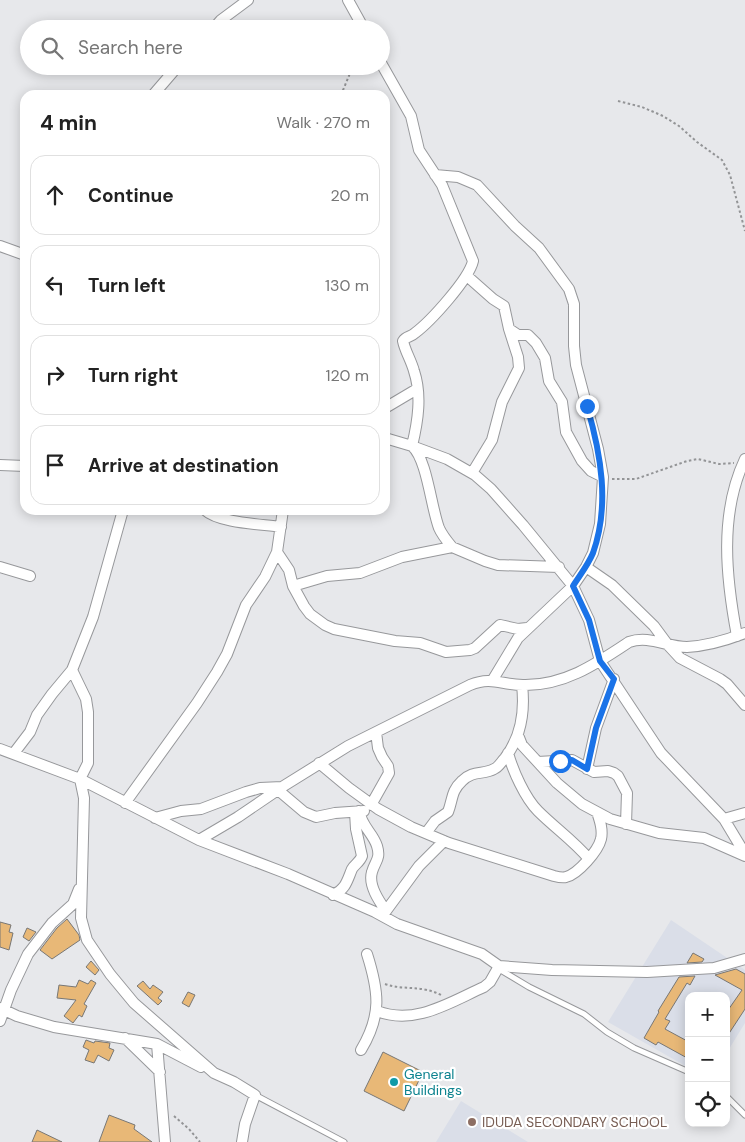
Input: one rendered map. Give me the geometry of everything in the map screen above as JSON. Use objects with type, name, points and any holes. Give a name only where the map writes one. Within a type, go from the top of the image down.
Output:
[{"type":"street","points":[[221,20],[248,0]]},
{"type":"street","points":[[348,0],[359,20]]},
{"type":"street","points":[[157,90],[170,75]]},
{"type":"street","points":[[387,75],[411,116],[419,150],[446,194],[473,263],[467,276],[432,317],[415,333],[403,339],[415,374],[417,389],[418,416],[412,446]]},
{"type":"street","points":[[435,175],[458,177],[477,185],[515,226],[539,248],[569,289],[574,304],[576,365],[603,477],[600,524],[593,553],[586,567],[573,586],[527,628],[512,646],[492,680]]},
{"type":"street","points":[[0,246],[20,251]]},
{"type":"street","points":[[467,276],[504,306],[518,356],[519,368],[502,402],[492,440],[472,473]]},
{"type":"street","points":[[509,329],[518,335],[528,335],[536,343],[545,358],[549,381],[562,402],[566,432],[582,461],[592,471],[603,477]]},
{"type":"street","points":[[390,405],[417,389]]},
{"type":"street","points":[[390,439],[447,460],[472,473],[506,506],[559,567],[573,586],[589,620],[600,661],[614,679],[661,753],[724,819],[745,855]]},
{"type":"street","points":[[412,446],[417,450],[423,467],[438,526],[452,547],[498,565],[559,567]]},
{"type":"street","points":[[199,840],[238,817],[319,763],[376,732],[482,680],[522,685],[556,681],[578,674],[629,642],[636,640],[645,639],[668,645],[687,647],[703,645],[741,635],[727,567],[726,543],[729,515],[744,460]]},
{"type":"street","points":[[0,465],[20,466]]},
{"type":"street","points":[[14,753],[30,732],[37,715],[72,670],[93,617],[122,515]]},
{"type":"street","points":[[212,515],[241,522],[281,527]]},
{"type":"street","points":[[125,803],[207,688],[227,654],[246,605],[265,576],[277,552],[282,515]]},
{"type":"street","points":[[294,586],[327,576],[360,572],[402,557],[452,547]]},
{"type":"street","points":[[277,552],[289,570],[294,586],[304,606],[310,614],[334,629],[395,641],[420,643],[446,652],[475,648],[500,625],[518,629],[527,628]]},
{"type":"street","points":[[0,567],[30,576]]},
{"type":"street","points":[[586,567],[612,585],[654,626],[680,658],[714,675],[727,684],[745,705]]},
{"type":"street","points":[[72,670],[86,698],[88,712],[88,763],[80,779],[84,798],[81,918],[87,940],[134,1003],[214,1073]]},
{"type":"street","points":[[587,769],[596,728],[614,679]]},
{"type":"street","points":[[426,833],[435,821],[448,812],[452,794],[461,782],[475,773],[491,771],[498,767],[508,753],[518,735],[523,709],[522,685]]},
{"type":"street","points":[[375,807],[389,773],[388,766],[378,748],[376,732]]},
{"type":"street","points":[[518,735],[522,745],[557,783],[568,793],[610,819],[669,836],[704,838],[745,855]]},
{"type":"street","points":[[0,749],[80,779],[199,840],[384,914],[397,924],[482,954],[499,966],[552,970],[646,972],[714,968],[745,959]]},
{"type":"street","points":[[508,753],[516,774],[537,811],[589,859]]},
{"type":"street","points":[[538,762],[572,760],[594,772],[608,771],[618,776],[627,792],[626,824]]},
{"type":"street","points":[[319,763],[375,807],[399,821],[444,840],[554,876],[566,877],[574,873],[589,859],[598,847],[601,829],[597,812]]},
{"type":"street","points":[[155,818],[181,811],[202,809],[260,788],[280,788],[304,812],[316,817],[375,807]]},
{"type":"street","points":[[333,895],[347,884],[353,868],[362,856],[356,829],[357,811]]},
{"type":"street","points":[[357,811],[362,824],[377,847],[378,861],[371,873],[371,882],[384,914]]},
{"type":"street","points":[[724,819],[745,813]]},
{"type":"street","points":[[384,914],[419,866],[444,840]]},
{"type":"street","points":[[0,1021],[2,1009],[28,954],[52,924],[73,904],[81,883]]},
{"type":"street","points":[[361,1050],[371,1031],[378,1000],[367,954]]},
{"type":"street","points":[[377,1011],[393,1016],[413,1016],[451,1001],[490,982],[498,968]]},
{"type":"street","points":[[2,1009],[17,1016],[54,1027],[157,1044],[234,1082],[256,1095],[245,1124],[242,1142]]},
{"type":"street","points":[[125,1038],[160,1072]]},
{"type":"street","points":[[157,1044],[165,1142]]},
{"type":"lane","points":[[498,968],[529,987],[584,1014],[607,1032],[634,1048],[685,1070]]},
{"type":"lane","points":[[256,1095],[344,1142]]},
{"type":"lane","points":[[730,1100],[745,1115]]},
{"type":"path","points":[[343,90],[349,75]]},
{"type":"path","points":[[618,101],[642,107],[663,116],[679,126],[722,160],[730,175],[745,231]]},
{"type":"path","points":[[603,477],[636,479],[686,461],[698,459],[727,465],[744,460]]},
{"type":"path","points":[[374,977],[390,986],[432,990],[451,1001]]},
{"type":"path","points":[[162,1105],[189,1129],[200,1142]]},
{"type":"shaded area","points":[[671,920],[745,970],[745,1023],[730,1047],[730,992],[685,992],[685,1066],[608,1022]]},
{"type":"shaded area","name":"IDUDA SECONDARY SCHOOL","points":[[461,1101],[528,1142],[436,1142]]},
{"type":"building","points":[[67,919],[79,935],[80,940],[52,959],[40,950],[57,928]]},
{"type":"building","points":[[0,922],[11,925],[9,932],[13,933],[9,950],[0,947]]},
{"type":"building","points":[[27,928],[36,932],[29,941],[23,937]]},
{"type":"building","points":[[693,953],[704,959],[702,962],[687,963]]},
{"type":"building","points":[[91,961],[99,970],[95,975],[86,967]]},
{"type":"building","points":[[736,969],[745,974],[745,1009],[730,1032],[730,1007],[742,990],[715,975]]},
{"type":"building","points":[[695,976],[690,985],[687,983],[665,1019],[670,1021],[665,1029],[685,1040],[685,1057],[658,1042],[656,1045],[644,1038],[679,977]]},
{"type":"building","points":[[79,980],[88,984],[91,980],[96,983],[84,1004],[87,1006],[82,1017],[79,1015],[73,1023],[64,1016],[76,1000],[57,998],[59,985],[76,987]]},
{"type":"building","points":[[143,981],[150,989],[153,985],[163,992],[158,998],[162,1001],[158,1005],[137,986]]},
{"type":"building","points":[[188,992],[195,995],[189,1007],[182,1003]]},
{"type":"building","points":[[86,1040],[94,1043],[95,1041],[110,1043],[109,1048],[114,1050],[109,1061],[98,1055],[94,1063],[85,1060],[89,1050],[83,1047]]},
{"type":"building","name":"General Buildings","points":[[383,1052],[423,1072],[404,1111],[364,1091]]},
{"type":"building","points":[[109,1115],[135,1125],[134,1129],[152,1142],[99,1142]]},
{"type":"building","points":[[37,1130],[62,1142],[32,1142]]},
{"type":"place","name":"General Buildings","points":[[394,1082]]},
{"type":"place","name":"IDUDA SECONDARY SCHOOL","points":[[472,1122]]},
{"type":"route","points":[[560,761],[572,760],[587,769],[596,728],[614,679],[600,661],[589,620],[573,586],[593,553],[600,524],[603,477],[587,406]]}]
